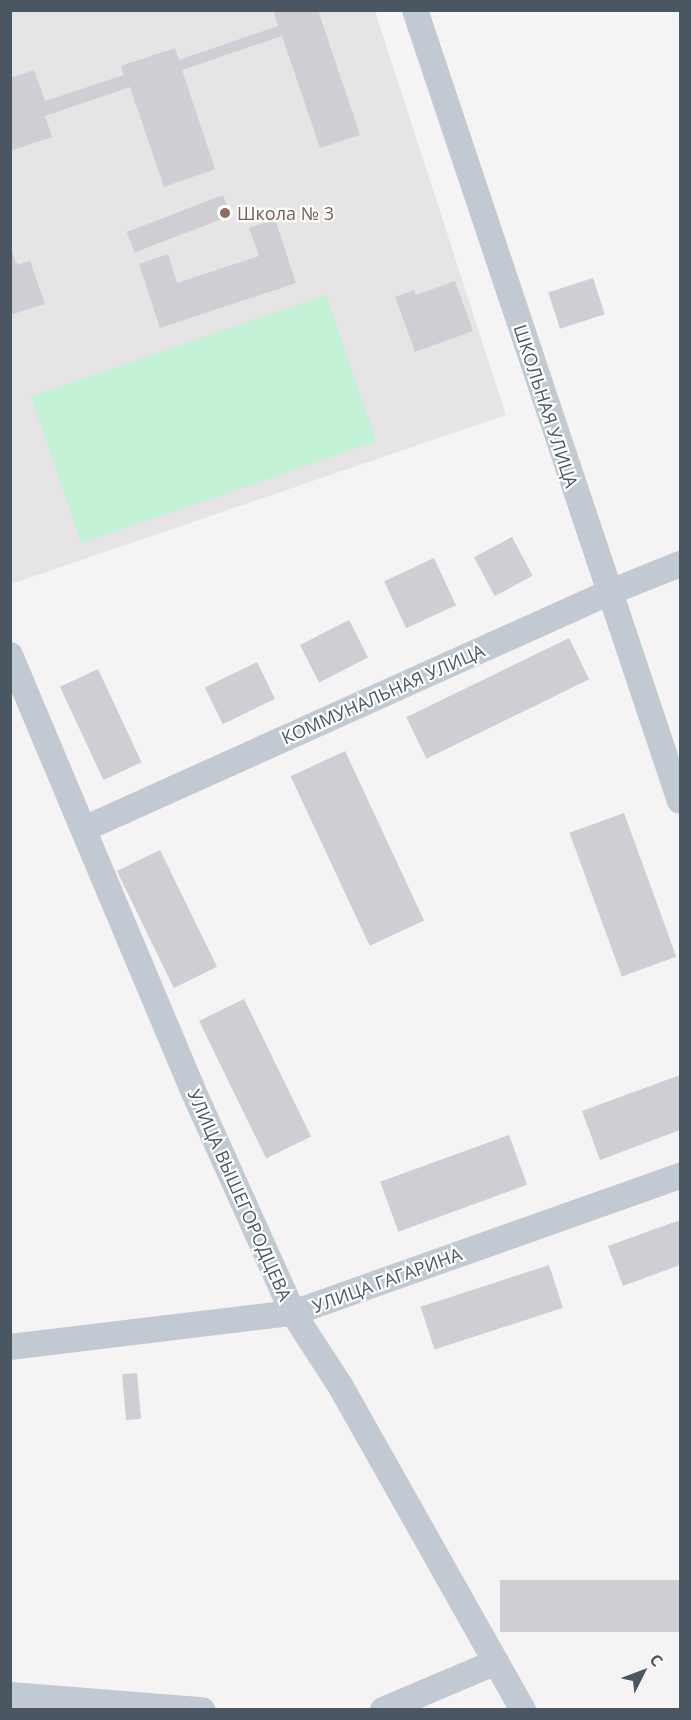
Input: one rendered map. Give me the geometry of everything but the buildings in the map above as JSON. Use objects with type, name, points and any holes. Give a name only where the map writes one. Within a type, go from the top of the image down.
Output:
[{"type":"street","name":"ШКОЛЬНАЯ УЛИЦА","points":[[415,10],[608,593],[681,801]]},
{"type":"street","name":"КОММУНАЛЬНАЯ УЛИЦА","points":[[86,828],[608,593],[681,564]]},
{"type":"street","name":"УЛИЦА ВЫШЕГОРОДЦЕВА","points":[[10,655],[86,828],[191,1086],[293,1313],[341,1387],[523,1710]]},
{"type":"street","name":"УЛИЦА ГАГАРИНА","points":[[10,1347],[293,1313],[681,1176]]},
{"type":"street","points":[[383,1710],[496,1662]]},
{"type":"street","points":[[10,1695],[202,1710]]},
{"type":"shaded area","name":"Школа № 3","points":[[10,11],[375,11],[506,415],[11,584]]},
{"type":"green space","points":[[326,295],[376,442],[81,543],[31,397]]},
{"type":"place","name":"Школа № 3","points":[[225,213]]}]
